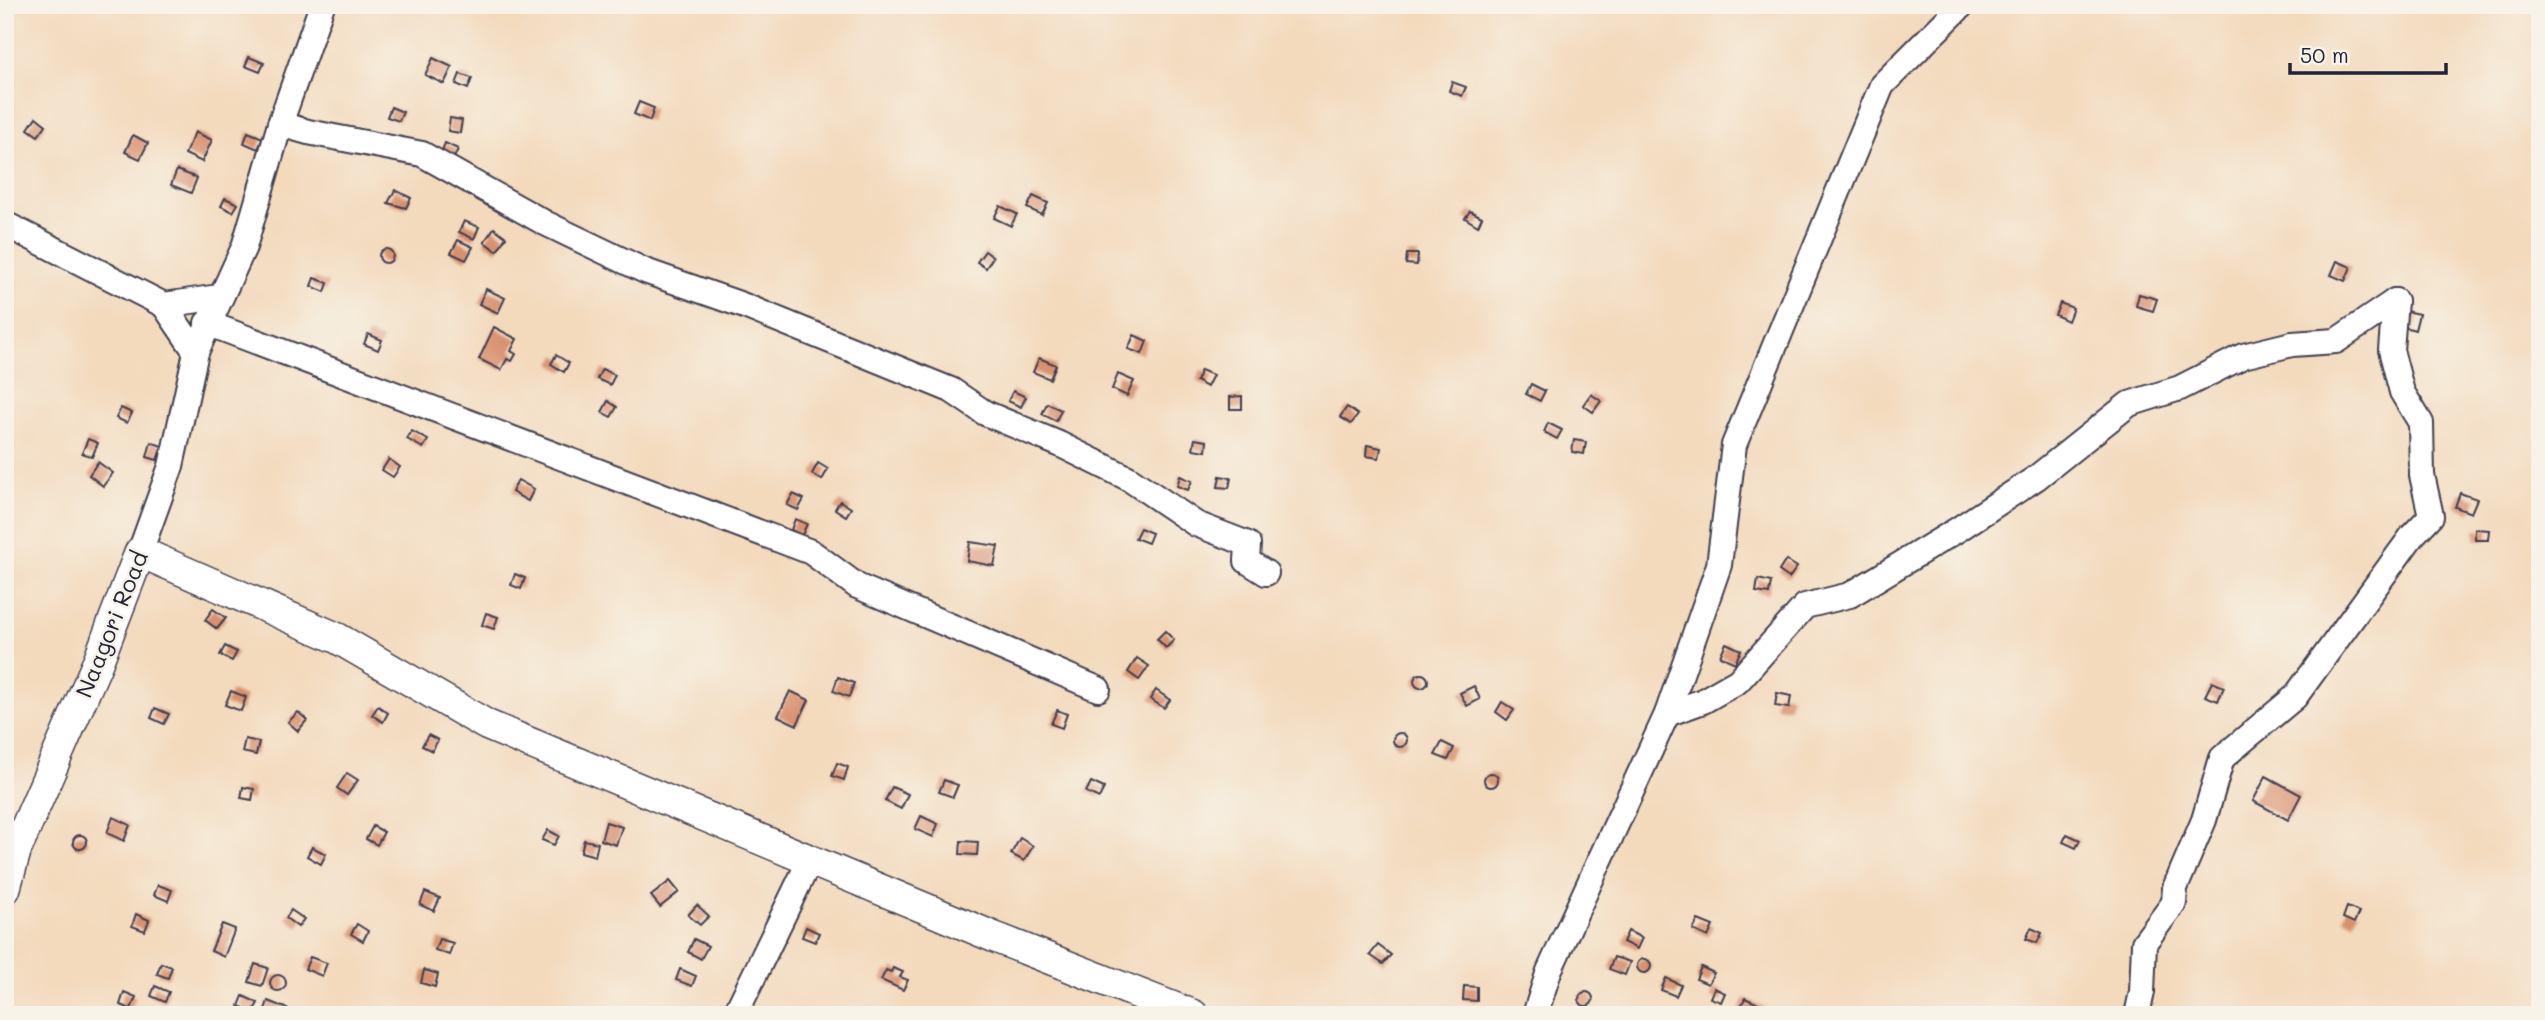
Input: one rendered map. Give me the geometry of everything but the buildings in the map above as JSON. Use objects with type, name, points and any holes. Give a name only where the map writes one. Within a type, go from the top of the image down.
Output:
[{"type":"street","name":"Naagori Road","points":[[5,889],[16,850],[97,664],[172,467],[196,352],[244,247],[280,124],[322,5]]},
{"type":"street","points":[[1535,1015],[1549,971],[1667,715],[1719,565],[1734,445],[1882,85],[1962,5]]},
{"type":"street","points":[[280,124],[422,154],[545,223],[645,271],[742,305],[951,390],[985,413],[1059,444],[1128,478],[1196,524],[1248,544],[1247,561],[1266,573]]},
{"type":"street","points":[[5,224],[164,305],[196,352]]},
{"type":"street","points":[[164,305],[219,297]]},
{"type":"street","points":[[1667,715],[1703,701],[1738,681],[1805,606],[1850,595],[1957,530],[2036,478],[2129,404],[2180,388],[2243,356],[2292,344],[2336,341],[2395,301],[2391,350],[2402,393],[2421,423],[2422,475],[2431,516],[2412,536],[2295,697],[2222,758],[2204,820],[2175,888],[2174,903],[2144,943],[2142,992],[2137,1015]]},
{"type":"street","points":[[207,323],[811,552],[857,586],[1098,690]]},
{"type":"street","points":[[141,552],[337,638],[486,725],[994,937],[1193,1015]]},
{"type":"street","points":[[735,1015],[810,860]]}]
